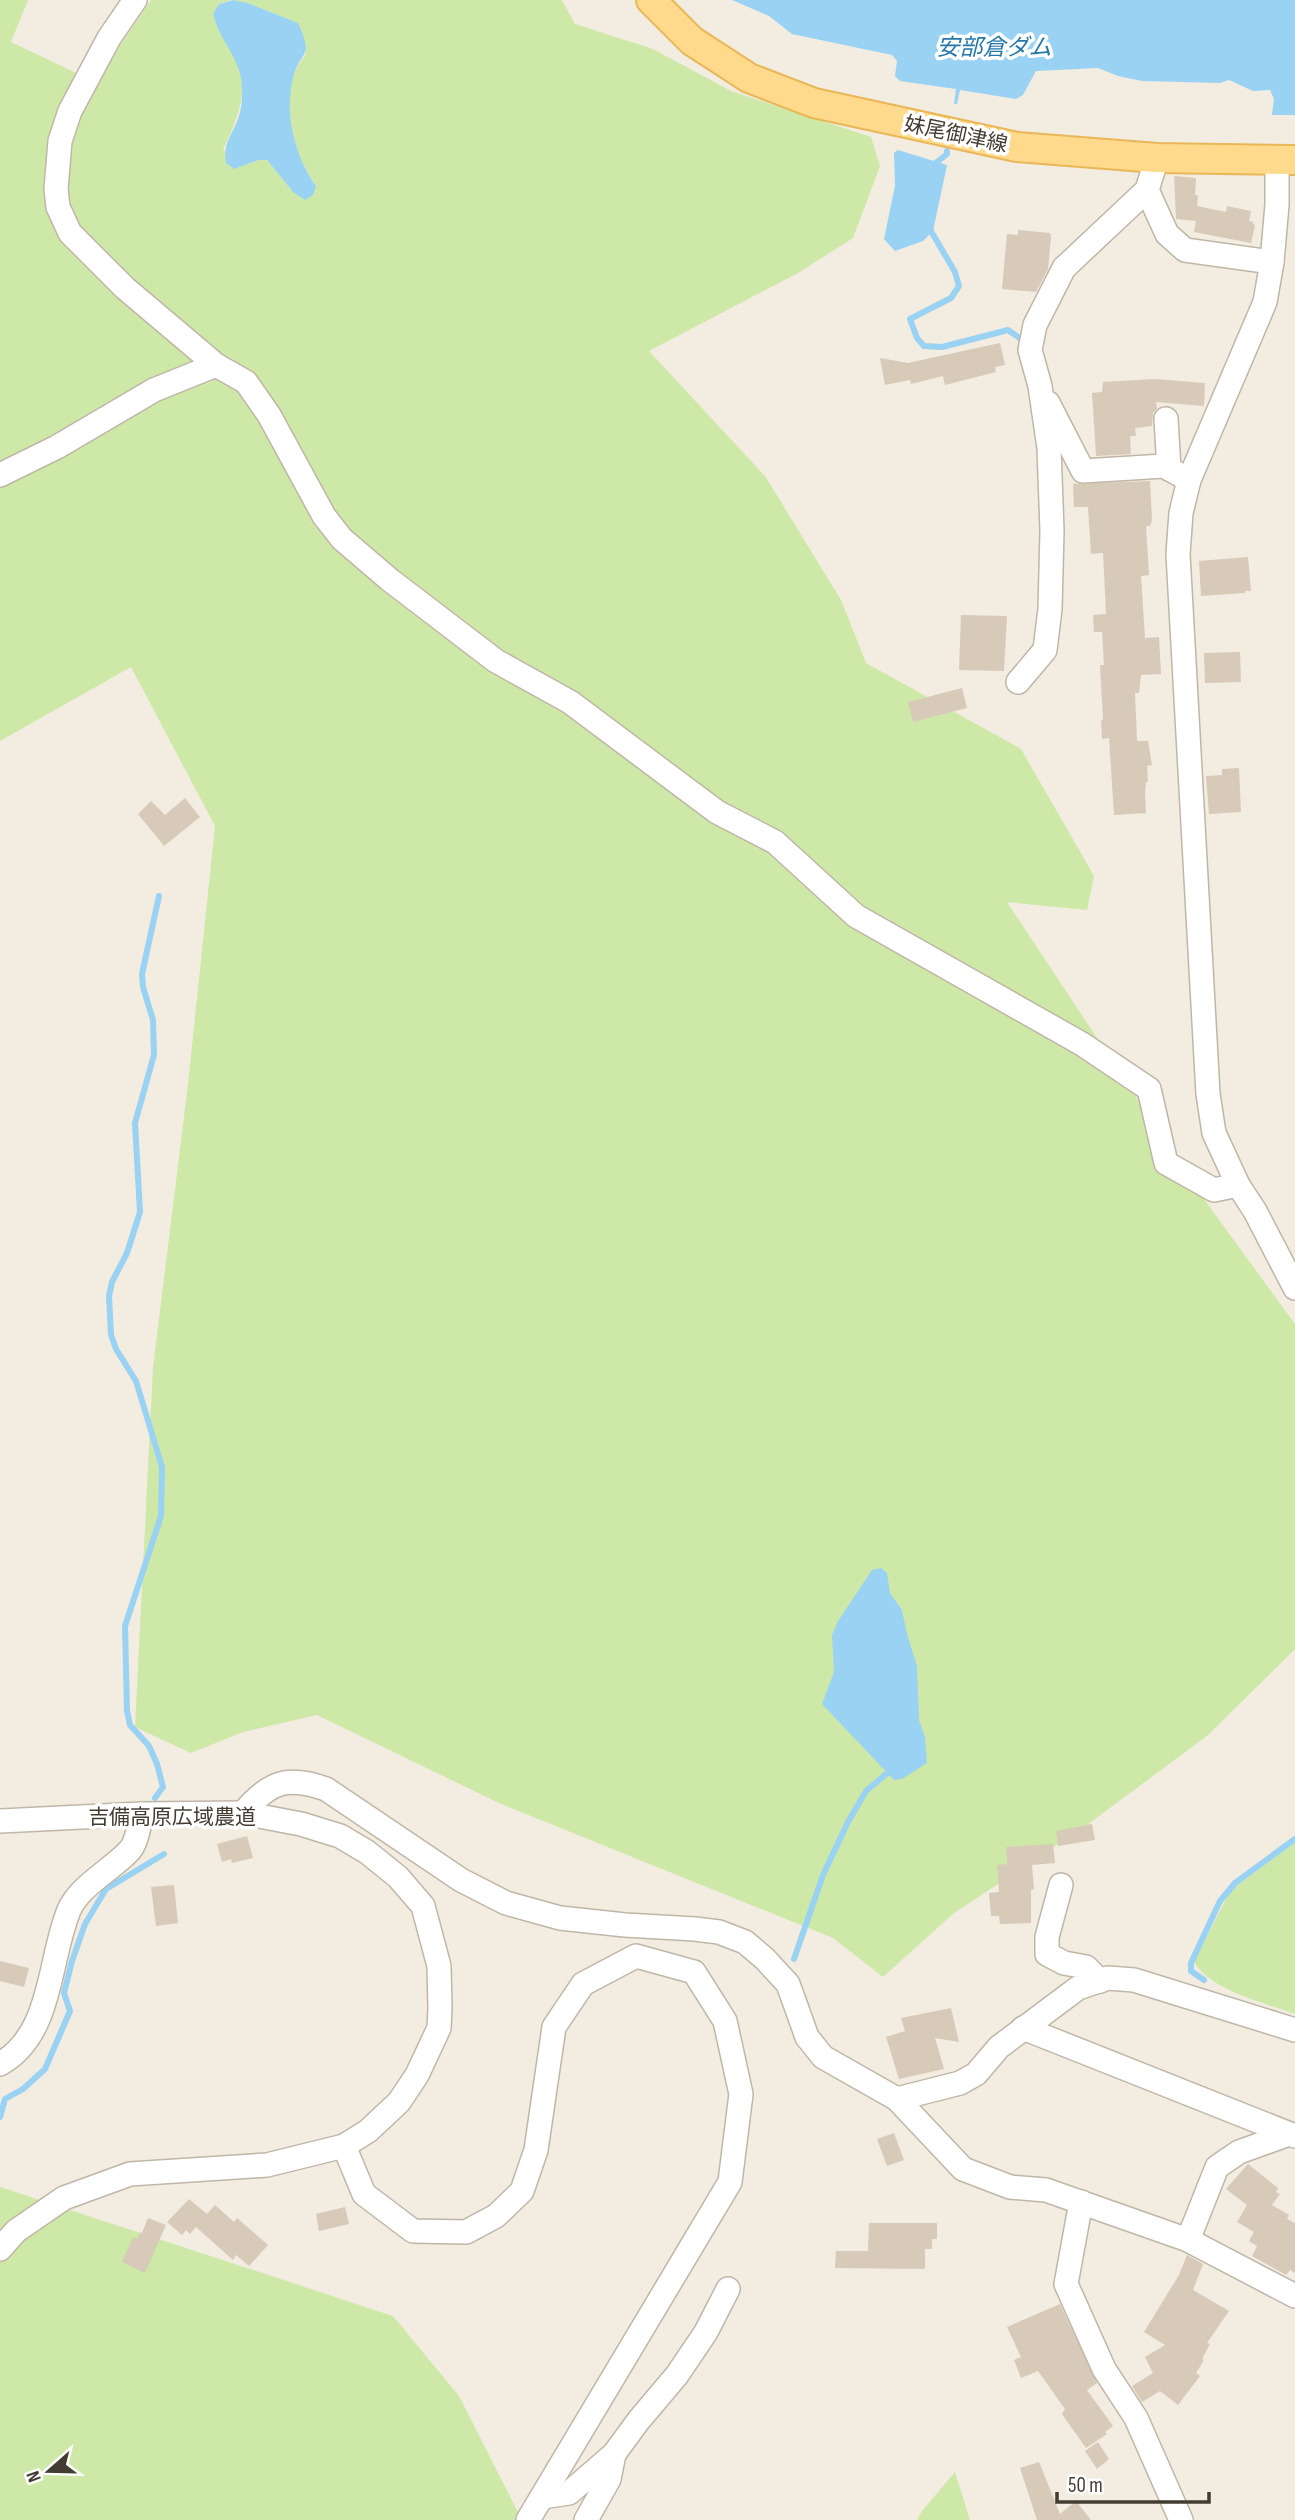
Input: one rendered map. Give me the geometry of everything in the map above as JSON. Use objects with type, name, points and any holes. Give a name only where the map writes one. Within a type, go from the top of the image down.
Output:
[{"type":"main road","name":"妹尾御津線","points":[[651,0],[692,41],[749,78],[814,103],[1017,147],[1157,158],[1286,161]]},
{"type":"street","points":[[135,0],[109,38],[70,111],[61,141],[56,189],[58,207],[70,233],[125,288],[216,365],[246,382],[268,415],[324,516],[342,539],[496,662],[570,702],[717,812],[775,842],[856,916],[1082,1044],[1149,1089],[1166,1163],[1214,1191],[1238,1185]]},
{"type":"street","points":[[1018,682],[1045,650],[1050,609],[1052,531],[1049,448],[1040,386],[1030,350],[1035,325],[1064,268],[1147,190],[1157,158]]},
{"type":"street","points":[[1179,475],[1265,302],[1277,205],[1286,161]]},
{"type":"street","points":[[1147,190],[1167,234],[1185,250],[1272,262]]},
{"type":"street","points":[[0,475],[57,447],[153,390],[216,365]]},
{"type":"street","points":[[1040,386],[1083,471],[1164,466],[1179,475]]},
{"type":"street","points":[[1166,419],[1179,475],[1181,513],[1178,554],[1208,1094],[1214,1133],[1238,1185],[1255,1211],[1295,1288]]},
{"type":"street","points":[[243,1813],[258,1795],[283,1781],[308,1783],[326,1789],[461,1880],[506,1903],[560,1918],[707,1930],[745,1942],[788,1984],[807,2037],[823,2057],[897,2099],[963,2169],[1010,2187],[1046,2190],[1188,2240],[1295,2296]]},
{"type":"street","name":"吉備高原広域農道","points":[[0,1821],[142,1814],[243,1813],[301,1824],[340,1836],[367,1852],[398,1877],[423,1906],[439,1966],[439,2028],[417,2075],[399,2102],[368,2131],[344,2146],[267,2165],[130,2174],[64,2198],[16,2231],[0,2249]]},
{"type":"street","points":[[0,2064],[13,2057],[38,2023],[69,1908],[91,1883],[132,1848],[142,1814]]},
{"type":"street","points":[[1061,1885],[1046,1937],[1047,1954],[1065,1963],[1086,1967],[1100,1981]]},
{"type":"street","points":[[344,2146],[364,2194],[413,2231],[466,2232],[496,2216],[522,2191],[536,2150],[554,2027],[583,1984],[636,1956],[694,1972],[725,2021],[741,2094],[730,2182],[528,2520]]},
{"type":"street","points":[[897,2099],[960,2083],[976,2074],[999,2047],[1023,2028],[1078,1988],[1108,1978],[1134,1980],[1295,2030]]},
{"type":"street","points":[[1023,2028],[1292,2135]]},
{"type":"street","points":[[1188,2240],[1217,2168],[1239,2152],[1292,2135]]},
{"type":"street","points":[[1081,2202],[1066,2284],[1104,2369],[1136,2418],[1181,2520]]},
{"type":"street","points":[[542,2497],[569,2493],[614,2454],[677,2375],[706,2332],[728,2289]]},
{"type":"street","points":[[586,2520],[609,2479],[614,2454]]},
{"type":"green space","points":[[0,0],[28,0],[11,42],[95,82],[151,0],[231,0],[219,4],[213,14],[236,59],[242,82],[240,105],[223,150],[249,164],[267,160],[293,192],[316,186],[302,162],[290,120],[293,77],[306,54],[298,23],[248,3],[233,0],[562,0],[575,24],[653,49],[731,91],[871,137],[880,166],[853,238],[798,273],[649,351],[765,476],[841,600],[866,663],[1021,749],[1094,876],[1087,910],[1007,902],[1198,1191],[1295,1324],[1295,1649],[1208,1735],[1087,1825],[954,1913],[883,1977],[833,1938],[501,1804],[317,1715],[243,1732],[191,1753],[135,1727],[153,1368],[188,1084],[215,826],[131,667],[0,741]]},
{"type":"green space","points":[[1295,1842],[1295,2014],[1225,1988],[1202,1972],[1194,1962],[1230,1891]]},
{"type":"green space","points":[[0,2187],[393,2316],[459,2396],[522,2520],[0,2520]]},
{"type":"green space","points":[[955,2472],[970,2520],[917,2520],[922,2511]]},
{"type":"water","points":[[233,0],[248,3],[298,23],[303,35],[306,49],[293,78],[290,106],[297,148],[316,186],[313,195],[305,200],[293,192],[267,160],[259,160],[234,169],[226,163],[227,143],[241,109],[241,79],[239,69],[213,14],[219,4]]},
{"type":"water","name":"安部倉ダム","points":[[732,0],[1295,0],[1295,115],[1272,115],[1274,99],[1270,90],[1253,91],[1229,80],[1220,83],[1142,81],[1098,68],[1036,71],[1023,95],[1016,99],[960,90],[957,104],[954,104],[956,89],[900,81],[895,76],[897,61],[892,55],[792,34],[769,16]]},
{"type":"water","points":[[898,150],[947,165],[933,231],[923,241],[895,251],[884,239],[895,186],[894,153]]},
{"type":"water","points":[[881,1568],[887,1573],[890,1593],[902,1610],[917,1666],[919,1720],[925,1737],[927,1763],[902,1779],[894,1780],[822,1704],[834,1672],[832,1635],[838,1621],[872,1570]]},
{"type":"building","points":[[1174,176],[1196,178],[1197,206],[1226,212],[1227,206],[1251,211],[1249,221],[1255,225],[1251,243],[1194,232],[1196,221],[1176,219]]},
{"type":"building","points":[[1018,230],[1050,233],[1048,269],[1036,292],[1002,289],[1007,234],[1018,235]]},
{"type":"building","points":[[1000,343],[1005,365],[995,367],[996,372],[945,385],[943,376],[911,384],[910,380],[885,385],[880,358],[908,363]]},
{"type":"building","points":[[1155,379],[1205,383],[1204,406],[1156,402],[1157,409],[1153,413],[1152,426],[1135,428],[1136,436],[1130,436],[1131,454],[1096,456],[1092,393],[1102,392],[1103,382]]},
{"type":"building","points":[[1150,481],[1152,520],[1150,526],[1146,526],[1149,575],[1141,576],[1145,638],[1159,637],[1161,674],[1141,675],[1139,693],[1135,693],[1137,741],[1148,741],[1152,765],[1147,766],[1146,813],[1114,815],[1109,738],[1102,739],[1102,632],[1094,632],[1093,615],[1106,614],[1103,553],[1091,554],[1088,507],[1074,507],[1073,484]]},
{"type":"building","points":[[1248,557],[1251,591],[1201,596],[1199,561]]},
{"type":"building","points":[[961,615],[1007,616],[1004,671],[959,670]]},
{"type":"building","points":[[1240,652],[1241,682],[1205,683],[1204,653]]},
{"type":"building","points":[[962,688],[967,708],[913,722],[908,702]]},
{"type":"building","points":[[1239,768],[1241,812],[1209,814],[1206,776],[1222,775],[1222,769]]},
{"type":"building","points":[[185,798],[200,817],[164,846],[138,814],[151,801],[165,815]]},
{"type":"building","points":[[1092,1824],[1095,1840],[1058,1846],[1056,1831]]},
{"type":"building","points":[[247,1836],[253,1858],[232,1863],[231,1859],[222,1862],[217,1844]]},
{"type":"building","points":[[1053,1844],[1055,1863],[1032,1865],[1034,1889],[1031,1890],[1031,1923],[1000,1924],[999,1916],[991,1916],[989,1893],[999,1892],[997,1865],[1007,1864],[1006,1847]]},
{"type":"building","points":[[174,1885],[178,1923],[156,1926],[151,1887]]},
{"type":"building","points":[[0,1961],[29,1968],[24,1987],[0,1981]]},
{"type":"building","points":[[951,2008],[959,2042],[935,2038],[944,2069],[899,2079],[886,2037],[905,2031],[901,2018]]},
{"type":"building","points":[[894,2133],[904,2160],[887,2166],[877,2139]]},
{"type":"building","points":[[1248,2164],[1278,2188],[1276,2192],[1280,2194],[1272,2205],[1289,2215],[1287,2219],[1295,2223],[1295,2273],[1290,2270],[1286,2275],[1252,2256],[1257,2246],[1249,2241],[1254,2232],[1237,2222],[1247,2205],[1226,2189]]},
{"type":"building","points":[[189,2199],[207,2214],[215,2205],[234,2222],[237,2218],[268,2245],[249,2266],[236,2255],[233,2260],[196,2227],[190,2234],[186,2230],[182,2235],[167,2222]]},
{"type":"building","points":[[345,2207],[349,2224],[319,2231],[316,2214]]},
{"type":"building","points":[[148,2218],[166,2225],[145,2273],[122,2262],[133,2237],[137,2239],[140,2232],[142,2233]]},
{"type":"building","points":[[869,2223],[937,2223],[937,2239],[932,2239],[932,2249],[925,2249],[925,2269],[835,2268],[836,2251],[868,2251]]},
{"type":"building","points":[[1187,2255],[1203,2264],[1193,2290],[1229,2311],[1207,2343],[1210,2344],[1196,2373],[1200,2376],[1178,2405],[1160,2391],[1142,2402],[1132,2386],[1153,2373],[1145,2357],[1165,2345],[1144,2332],[1179,2275]]},
{"type":"building","points":[[1060,2304],[1097,2383],[1087,2390],[1113,2426],[1105,2432],[1107,2434],[1086,2448],[1062,2414],[1065,2409],[1038,2371],[1021,2378],[1014,2360],[1021,2357],[1007,2327]]},
{"type":"building","points":[[1098,2442],[1109,2459],[1097,2469],[1085,2451]]},
{"type":"building","points":[[1039,2462],[1060,2514],[1076,2501],[1091,2520],[1037,2520],[1020,2468]]},
{"type":"waterway","points":[[932,166],[947,154],[947,151]]},
{"type":"waterway","points":[[928,226],[955,272],[959,286],[951,298],[910,319],[917,338],[924,346],[942,347],[1008,330],[1021,339]]},
{"type":"waterway","points":[[155,1798],[163,1787],[157,1764],[149,1746],[130,1725],[127,1711],[125,1626],[161,1516],[162,1467],[136,1381],[116,1349],[111,1335],[109,1296],[140,1212],[135,1123],[154,1055],[153,1020],[142,974],[159,896]]},
{"type":"waterway","points":[[794,1959],[823,1875],[848,1822],[866,1791],[892,1769]]},
{"type":"waterway","points":[[1204,1980],[1191,1971],[1191,1963],[1220,1901],[1235,1883],[1295,1839]]},
{"type":"waterway","points":[[0,2117],[5,2099],[23,2089],[45,2069],[70,2011],[64,1993],[72,1961],[85,1924],[106,1889],[164,1854]]}]
